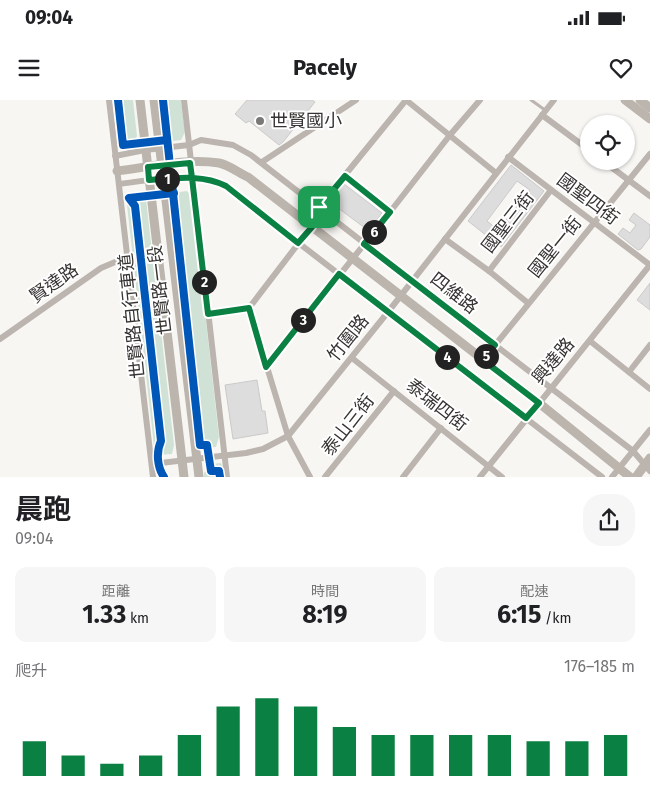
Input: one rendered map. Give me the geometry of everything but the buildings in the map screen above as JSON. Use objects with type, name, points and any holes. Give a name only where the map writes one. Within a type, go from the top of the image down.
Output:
[{"type":"street","name":"世賢路一段","points":[[109,100],[153,477]]},
{"type":"street","name":"世賢路一段","points":[[140,100],[184,477]]},
{"type":"street","name":"世賢路一段","points":[[154,100],[199,477]]},
{"type":"street","points":[[184,100],[227,477]]},
{"type":"street","points":[[262,162],[356,100]]},
{"type":"street","points":[[208,314],[249,308],[312,227],[319,207],[406,100],[496,173]]},
{"type":"street","points":[[266,367],[450,135],[480,100]]},
{"type":"street","name":"竹圍路","points":[[152,464],[182,459],[224,457],[263,449],[288,436],[352,358],[554,100]]},
{"type":"street","points":[[625,100],[650,119]]},
{"type":"street","points":[[640,100],[650,108]]},
{"type":"street","points":[[544,113],[580,143]]},
{"type":"street","name":"四維路","points":[[115,156],[189,145],[201,140],[232,146],[262,162],[364,244],[648,464]]},
{"type":"street","name":"國聖一街","points":[[483,360],[650,154]]},
{"type":"street","name":"國聖四街","points":[[508,157],[650,265]]},
{"type":"street","name":"四維路","points":[[117,171],[161,165],[221,163],[248,177],[539,403],[630,477]]},
{"type":"street","points":[[615,170],[650,196]]},
{"type":"street","points":[[118,184],[192,178],[215,181],[226,186],[602,477]]},
{"type":"street","name":"國聖三街","points":[[489,271],[551,190]]},
{"type":"street","points":[[445,239],[489,271],[528,303]]},
{"type":"street","name":"賢達路","points":[[0,339],[101,268],[127,257]]},
{"type":"street","name":"興達路","points":[[480,477],[650,265]]},
{"type":"street","points":[[249,308],[288,436],[310,477]]},
{"type":"street","points":[[590,341],[650,389]]},
{"type":"street","points":[[629,372],[650,345]]},
{"type":"street","name":"泰瑞四街","points":[[352,358],[502,477]]},
{"type":"street","name":"泰山三街","points":[[325,477],[394,391]]},
{"type":"street","points":[[403,477],[441,428]]},
{"type":"street","points":[[612,477],[650,430]]},
{"type":"street","points":[[636,477],[648,464]]},
{"type":"lane","points":[[531,100],[544,113]]},
{"type":"lane","points":[[345,176],[390,212]]},
{"type":"green space","points":[[113,100],[133,100],[137,136],[134,143],[119,144]]},
{"type":"green space","points":[[157,100],[181,100],[185,132],[181,140],[165,142],[161,132]]},
{"type":"green space","points":[[187,191],[192,197],[219,437],[216,447],[206,448],[199,440],[170,201],[172,193]]},
{"type":"green space","points":[[139,195],[146,199],[174,445],[172,454],[158,455],[154,446],[127,205],[129,196]]},
{"type":"green space","points":[[221,463],[225,477],[204,477],[204,473],[211,464]]},
{"type":"cycle path","points":[[118,100],[123,145],[167,140]]},
{"type":"cycle path","points":[[163,100],[200,445],[207,445],[211,471],[219,471],[220,477]]},
{"type":"cycle path","name":"世賢路自行車道","points":[[164,477],[158,459],[161,441],[135,206],[129,198],[174,193]]},
{"type":"place","name":"世賢國小","points":[[260,121]]},
{"type":"route","points":[[319,207],[312,227],[298,243],[226,186],[215,181],[192,178],[149,180],[148,167],[190,163],[192,178],[208,314],[249,308],[266,367],[339,274],[526,418],[539,403],[483,360],[495,345],[364,244],[390,212],[345,176],[319,207]]}]
